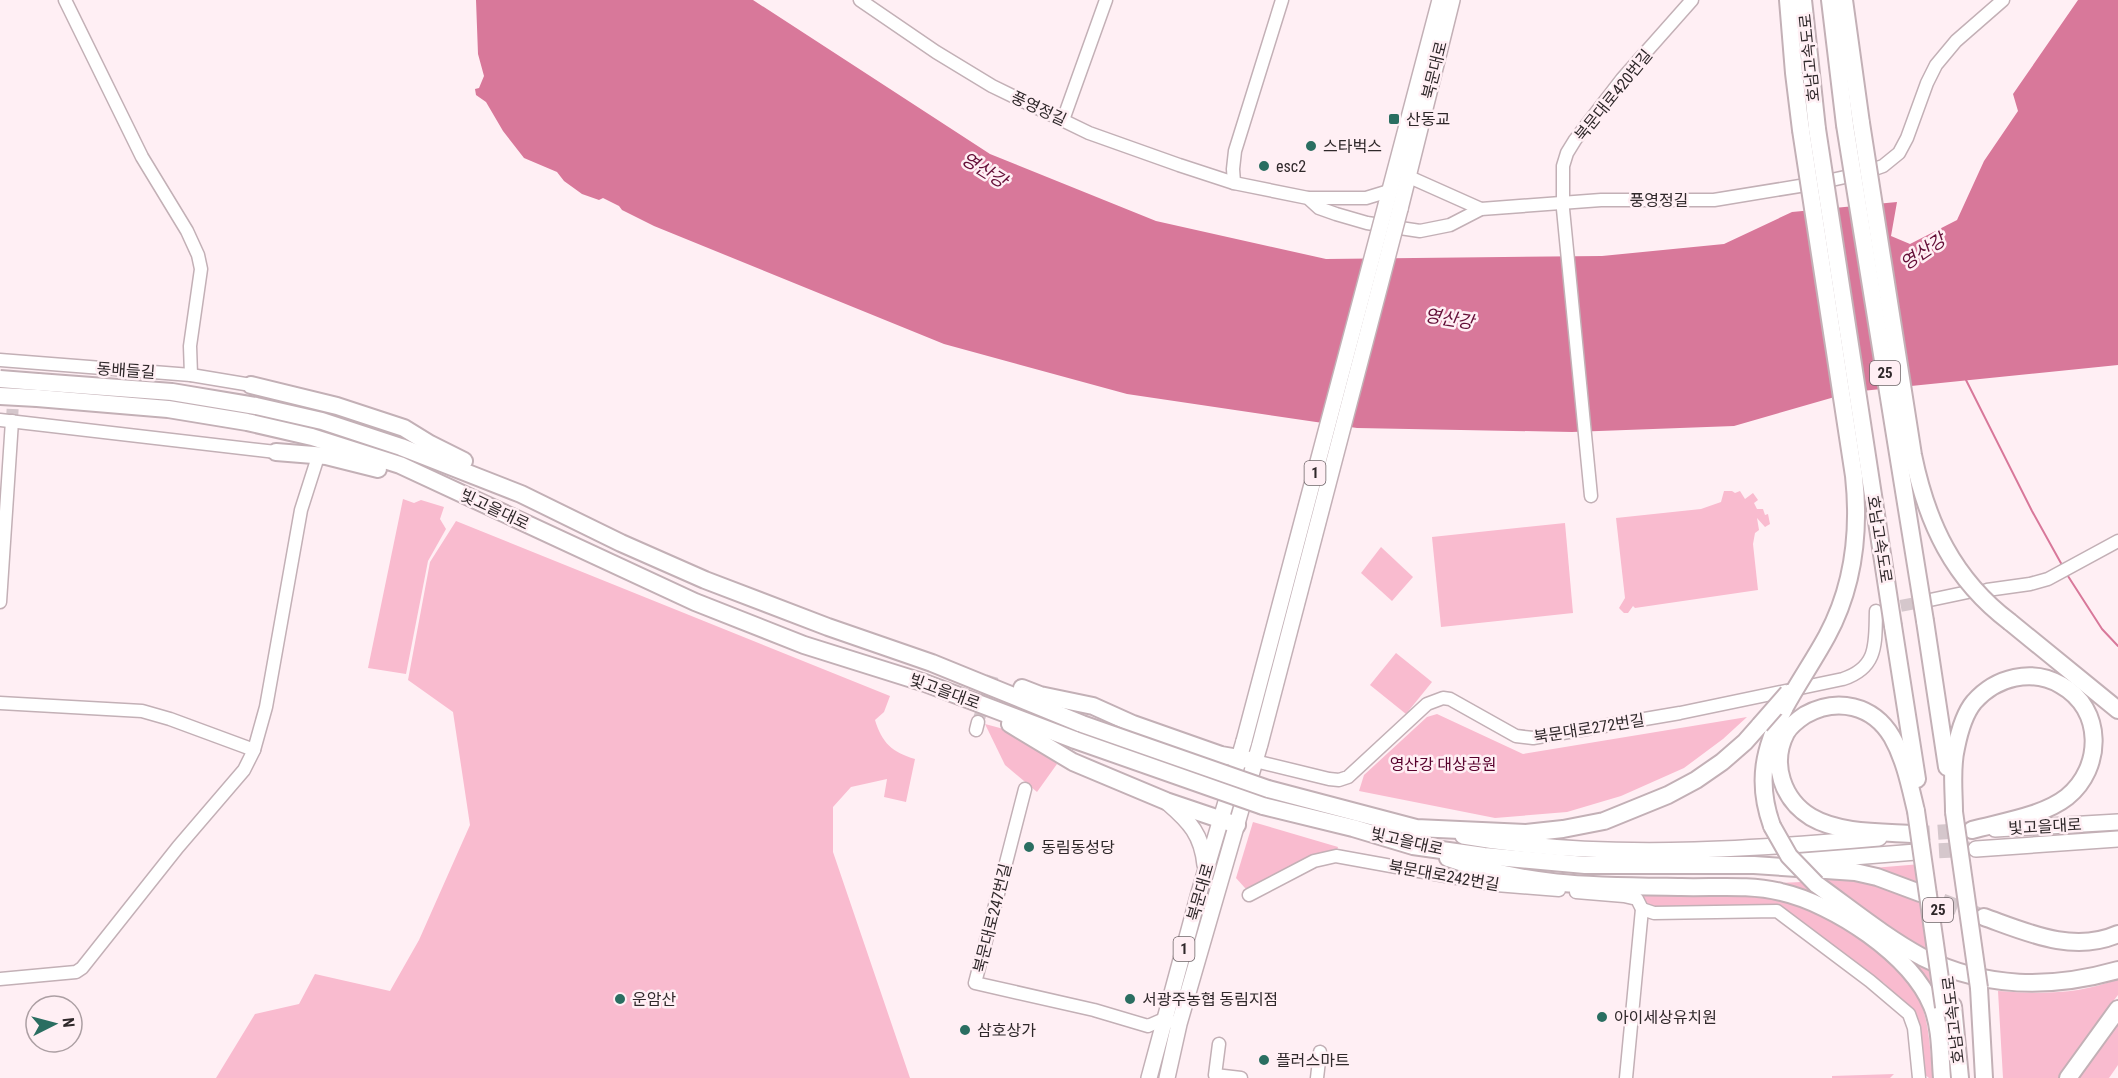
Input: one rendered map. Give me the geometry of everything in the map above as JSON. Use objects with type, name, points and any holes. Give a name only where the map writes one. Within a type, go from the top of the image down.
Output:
[{"type":"highway","points":[[1788,0],[1794,72],[1809,130],[1857,513],[1854,561],[1843,602],[1827,636],[1785,707],[1769,742],[1764,772],[1765,801],[1772,826],[1789,856],[1816,884],[1920,956],[1966,974],[2002,981],[2046,984],[2090,978],[2118,970]]},
{"type":"highway","name":"호남고속도로","points":[[1803,0],[1809,130],[1893,626],[1960,1078]]},
{"type":"highway","name":"호남고속도로","points":[[1830,0],[1853,124],[1924,621],[1954,812],[1978,988],[1984,1078]]},
{"type":"highway","points":[[1844,0],[1853,124],[1913,455],[1924,501],[1933,525],[1946,550],[1970,586],[2010,622],[2118,710]]},
{"type":"highway","name":"빛고을대로","points":[[0,379],[37,390],[247,422],[312,437],[400,465],[695,602],[804,645],[925,683],[1075,740],[1263,806],[1353,828],[1413,846],[1484,856],[1585,865],[1754,865]]},
{"type":"highway","points":[[251,385],[337,406],[404,428],[430,444],[489,472],[521,494]]},
{"type":"highway","name":"빛고을대로","points":[[0,396],[37,390],[172,392],[256,406],[322,421],[401,447],[521,494],[621,543],[705,580],[828,627],[932,663],[1082,723],[1268,789],[1416,828]]},
{"type":"highway","points":[[276,452],[326,456],[468,496]]},
{"type":"highway","points":[[932,663],[985,675],[1040,694],[1092,706],[1221,755],[1255,761]]},
{"type":"highway","points":[[2067,669],[2118,700]]},
{"type":"highway","points":[[1954,812],[1955,751],[1962,724],[1974,702],[1989,688],[2005,680],[2024,676],[2043,677],[2061,685],[2076,696],[2087,712],[2094,731],[2094,751],[2089,768],[2079,785],[2066,798],[2053,806],[1972,830]]},
{"type":"highway","points":[[1416,828],[1526,833],[1563,829],[1604,821],[1659,800],[1696,780],[1722,762],[1745,742],[1800,679]]},
{"type":"highway","points":[[925,683],[971,709],[1015,726],[1073,762],[1166,801],[1237,825]]},
{"type":"highway","points":[[1915,834],[1834,826],[1813,818],[1797,806],[1785,791],[1779,772],[1780,753],[1786,733],[1800,718],[1819,707],[1849,706],[1859,708],[1876,717],[1901,754],[1919,813]]},
{"type":"highway","points":[[1413,846],[1482,871],[1521,879],[1578,885],[1748,888],[1779,891],[1806,900],[1833,912],[1878,942],[1908,968],[1921,985],[1932,1008],[1937,1026],[1942,1078]]},
{"type":"highway","points":[[1754,865],[1855,872],[1877,877],[1920,893]]},
{"type":"highway","points":[[1984,917],[2054,940],[2080,943],[2110,938],[2118,934]]},
{"type":"highway","points":[[1948,1006],[1952,1078]]},
{"type":"highway","points":[[2068,1078],[2118,1009]]},
{"type":"main road","name":"북문대로","points":[[1149,1078],[1171,1022],[1237,825],[1260,744],[1440,0]]},
{"type":"main road","name":"북문대로","points":[[1167,1078],[1171,1022],[1205,873],[1244,741],[1392,202],[1407,176],[1452,0]]},
{"type":"main road","points":[[1166,801],[1194,829],[1204,851],[1205,873]]},
{"type":"main road","name":"빛고을대로","points":[[1972,830],[2118,822]]},
{"type":"main road","name":"빛고을대로","points":[[1416,828],[1527,844],[1627,849],[1807,844],[1915,834]]},
{"type":"main road","name":"빛고을대로","points":[[1976,849],[2118,839]]},
{"type":"main road","name":"빛고을대로","points":[[1754,865],[1916,852]]},
{"type":"street","points":[[65,0],[142,156],[187,231],[198,255],[201,269],[190,346],[191,375]]},
{"type":"street","name":"풍영정길","points":[[860,0],[936,52],[992,86],[1117,144],[1234,183],[1308,198],[1319,208],[1336,214],[1367,223],[1410,231],[1450,225],[1480,209],[1564,210],[1651,199],[1714,200],[1818,183],[1883,166],[1899,153],[1907,138],[1936,65],[1956,41],[2003,0]]},
{"type":"street","points":[[1063,120],[1106,0]]},
{"type":"street","points":[[1234,183],[1235,152],[1282,0]]},
{"type":"street","name":"북문대로420번길","points":[[1591,496],[1564,210],[1563,166],[1567,153],[1575,140],[1622,79],[1692,0]]},
{"type":"street","points":[[1407,176],[1480,209]]},
{"type":"street","points":[[1308,198],[1366,198],[1392,202]]},
{"type":"street","name":"동배들길","points":[[0,360],[191,375],[251,385]]},
{"type":"street","points":[[0,602],[6,421]]},
{"type":"street","points":[[0,426],[6,421],[276,452]]},
{"type":"street","points":[[0,979],[76,972],[82,968],[244,770],[254,750],[266,707],[301,510],[316,463]]},
{"type":"street","points":[[1987,590],[2048,579],[2118,541]]},
{"type":"street","points":[[1930,600],[1968,592]]},
{"type":"street","name":"북문대로272번길","points":[[1255,761],[1329,779],[1339,780],[1348,777],[1427,704],[1443,698],[1450,699],[1516,736],[1533,738],[1680,713],[1843,678],[1854,675],[1870,660],[1876,639],[1876,611]]},
{"type":"street","points":[[0,703],[142,711],[254,750]]},
{"type":"street","name":"북문대로247번길","points":[[1024,789],[975,983],[1094,1010],[1148,1026],[1171,1022]]},
{"type":"street","name":"북문대로242번길","points":[[1250,895],[1314,861],[1336,856],[1496,885],[1624,896],[1637,899],[1642,909],[1654,913],[1777,911],[1870,981],[1909,1014],[1914,1028],[1919,1078]]},
{"type":"street","points":[[1626,1078],[1642,909]]},
{"type":"street","points":[[1219,1044],[1215,1075],[1241,1078]]},
{"type":"street","points":[[1317,1078],[1320,1052]]},
{"type":"green space","points":[[1724,491],[1735,493],[1740,491],[1745,499],[1753,493],[1758,500],[1754,503],[1757,509],[1763,509],[1765,515],[1768,514],[1770,524],[1765,527],[1757,518],[1759,530],[1755,533],[1753,544],[1758,590],[1635,608],[1633,606],[1628,613],[1624,613],[1619,608],[1625,598],[1616,518],[1701,509],[1721,502]]},
{"type":"green space","points":[[403,499],[414,503],[421,500],[444,507],[440,519],[446,529],[428,561],[406,674],[368,668]]},
{"type":"green space","points":[[456,521],[890,696],[884,712],[875,720],[881,735],[889,746],[915,759],[906,802],[884,797],[887,779],[851,787],[833,807],[833,852],[910,1078],[216,1078],[255,1014],[299,1004],[315,974],[390,991],[419,940],[470,825],[453,712],[408,680],[430,562]]},
{"type":"green space","points":[[1565,523],[1573,613],[1441,627],[1432,537]]},
{"type":"green space","points":[[1381,547],[1413,577],[1392,601],[1361,573]]},
{"type":"green space","points":[[1396,653],[1432,682],[1406,714],[1370,685]]},
{"type":"green space","name":"영산강 대상공원","points":[[1437,714],[1523,754],[1747,717],[1723,739],[1684,768],[1621,796],[1567,812],[1495,818],[1359,791],[1364,775],[1427,717]]},
{"type":"green space","points":[[985,724],[1015,732],[1057,764],[1037,792],[1005,765]]},
{"type":"green space","points":[[1253,822],[1338,847],[1336,853],[1249,889],[1245,888],[1236,878]]},
{"type":"green space","points":[[1921,864],[1924,888],[1873,870],[1873,868]]},
{"type":"green space","points":[[1829,879],[1850,879],[1919,898],[1927,950],[1901,936],[1824,882]]},
{"type":"green space","points":[[1801,882],[1832,905],[1779,883]]},
{"type":"green space","points":[[1637,892],[1770,896],[1787,900],[1831,921],[1876,952],[1911,986],[1920,1001],[1926,1020],[1933,1078],[1923,1073],[1920,1027],[1910,1009],[1884,983],[1831,948],[1778,906],[1649,908],[1645,900],[1637,897]]},
{"type":"green space","points":[[1902,956],[1931,968],[1936,1006]]},
{"type":"green space","points":[[2118,979],[2118,995],[2091,1030],[2060,1078],[2003,1078],[1998,991],[2029,993],[2073,991]]},
{"type":"green space","points":[[2118,1019],[2118,1065],[2109,1078],[2078,1078]]},
{"type":"green space","points":[[1894,1074],[1890,1078],[1832,1078],[1832,1076]]},
{"type":"water","name":"영산강","points":[[476,0],[753,0],[990,154],[1156,221],[1326,259],[1602,256],[1724,244],[1792,212],[1897,202],[1891,236],[1910,244],[1957,220],[1984,161],[2018,111],[2013,94],[2078,0],[2118,0],[2118,365],[1852,392],[1734,426],[1572,432],[1357,428],[1127,394],[944,344],[654,226],[603,198],[599,200],[582,194],[564,181],[557,172],[524,158],[503,131],[486,102],[476,95],[475,89],[479,88],[484,76],[478,54]]},
{"type":"waterway","points":[[1966,380],[2062,565]]},
{"type":"waterway","points":[[2066,573],[2102,629],[2118,646]]},
{"type":"tunnel","points":[[12,421],[15,361]]},
{"type":"tunnel","points":[[1883,609],[1927,601]]},
{"type":"tunnel","points":[[978,722],[994,672]]},
{"type":"tunnel","points":[[1915,834],[1969,830]]},
{"type":"tunnel","points":[[1916,852],[1970,849]]},
{"type":"tunnel","points":[[1920,893],[1978,915]]},
{"type":"place","name":"산동교","points":[[1394,119]]},
{"type":"place","name":"스타벅스","points":[[1311,146]]},
{"type":"place","name":"esc2","points":[[1264,166]]},
{"type":"place","name":"동림동성당","points":[[1029,847]]},
{"type":"place","name":"운암산","points":[[620,999]]},
{"type":"place","name":"서광주농협 동림지점","points":[[1130,999]]},
{"type":"place","name":"아이세상유치원","points":[[1602,1017]]},
{"type":"place","name":"삼호상가","points":[[965,1030]]},
{"type":"place","name":"플러스마트","points":[[1264,1060]]}]
